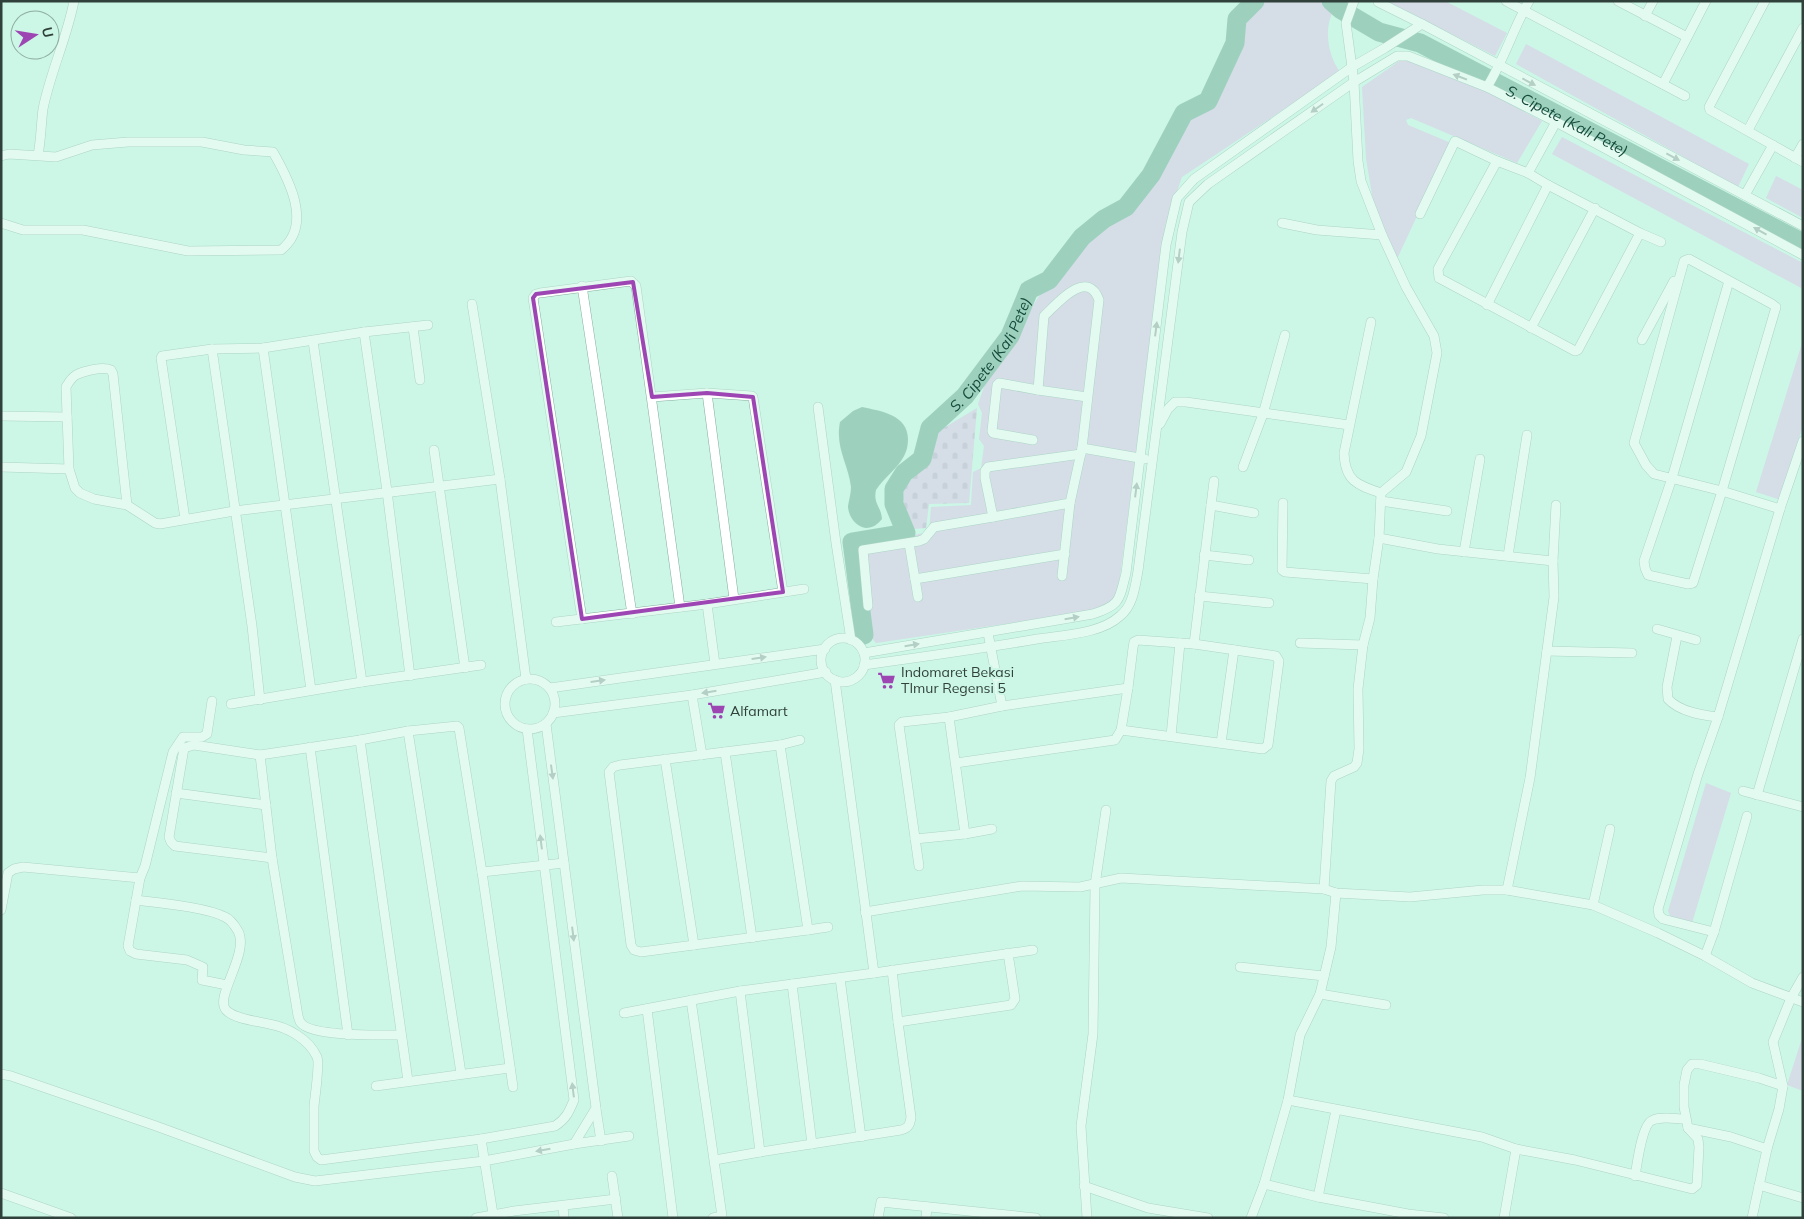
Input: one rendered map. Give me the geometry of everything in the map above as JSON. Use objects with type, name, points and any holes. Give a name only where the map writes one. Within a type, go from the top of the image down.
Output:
[{"type":"street","points":[[38,156],[43,109],[65,41],[74,1]]},
{"type":"street","points":[[1506,1],[1685,96]]},
{"type":"street","points":[[1488,85],[1498,68],[1511,36],[1529,1]]},
{"type":"street","points":[[1618,1],[1687,37]]},
{"type":"street","points":[[1645,16],[1653,1]]},
{"type":"street","points":[[1662,84],[1706,1]]},
{"type":"street","points":[[1765,1],[1709,106],[1710,110],[1799,160],[1803,144]]},
{"type":"street","points":[[1378,2],[1422,24],[1498,68],[1803,226]]},
{"type":"street","points":[[1324,889],[1331,781],[1334,776],[1357,763],[1359,749],[1358,690],[1363,645],[1370,618],[1379,538],[1381,497],[1406,472],[1421,436],[1437,353],[1434,336],[1406,287],[1382,235],[1361,181],[1358,161],[1354,82],[1346,23],[1353,5]]},
{"type":"street","points":[[864,653],[1093,614],[1110,608],[1115,604],[1120,596],[1126,573],[1169,230],[1177,198],[1194,179],[1352,67],[1422,24]]},
{"type":"street","points":[[1748,130],[1803,28]]},
{"type":"street","points":[[864,665],[990,647],[1096,629],[1121,616],[1134,592],[1157,431],[1182,232],[1189,202],[1208,184],[1354,82],[1397,56],[1402,55],[1488,85],[1803,255]]},
{"type":"street","points":[[1528,173],[1556,122]]},
{"type":"street","points":[[1420,214],[1455,141],[1528,173],[1640,233],[1661,242]]},
{"type":"street","points":[[1,156],[9,154],[56,157],[92,145],[128,142],[202,142],[244,150],[273,152],[291,188],[295,206],[295,234],[290,244],[281,250],[188,251],[84,230],[23,230],[1,223]]},
{"type":"street","points":[[1745,195],[1773,145]]},
{"type":"street","points":[[1497,161],[1438,269],[1439,278],[1575,351],[1578,350],[1640,233]]},
{"type":"street","points":[[1487,305],[1548,184]]},
{"type":"street","points":[[1531,328],[1595,208]]},
{"type":"street","points":[[1282,223],[1317,230],[1382,235]]},
{"type":"street","points":[[1169,230],[1182,232]]},
{"type":"street","points":[[1642,340],[1684,261],[1689,259],[1776,307],[1722,492],[1693,583],[1688,584],[1648,575],[1644,561],[1672,478],[1729,282]]},
{"type":"street","points":[[1681,268],[1634,442],[1646,465],[1654,474],[1780,509]]},
{"type":"street","points":[[582,619],[533,298],[536,294],[540,293],[582,286],[631,281],[636,286],[680,607]]},
{"type":"street","points":[[582,286],[632,614]]},
{"type":"street","points":[[1038,390],[1044,316],[1072,289],[1087,287],[1093,290],[1099,300],[1082,451],[1070,503],[1062,576]]},
{"type":"street","points":[[472,304],[500,479],[526,679]]},
{"type":"street","points":[[1371,322],[1344,453],[1344,464],[1348,474],[1362,486],[1381,497],[1447,511]]},
{"type":"street","points":[[185,519],[161,358],[164,354],[212,349],[263,348],[364,332],[428,325]]},
{"type":"street","points":[[413,327],[420,380]]},
{"type":"street","points":[[364,332],[387,491],[410,676]]},
{"type":"street","points":[[1243,467],[1263,414],[1285,335]]},
{"type":"street","points":[[313,341],[362,682]]},
{"type":"street","points":[[263,348],[311,690]]},
{"type":"street","points":[[212,349],[234,512],[252,626],[260,700]]},
{"type":"street","points":[[127,505],[114,382],[111,370],[107,367],[80,374],[70,381],[66,387],[69,469],[75,488],[80,493],[106,502],[127,505],[155,523],[168,524],[185,519],[335,500],[387,491],[439,487],[500,479]]},
{"type":"street","points":[[1033,440],[993,433],[993,414],[997,385],[999,383],[1087,396]]},
{"type":"street","points":[[652,397],[707,393],[752,396],[755,400],[782,592]]},
{"type":"street","points":[[707,393],[734,599]]},
{"type":"street","points":[[1157,431],[1168,409],[1174,402],[1324,420],[1349,425]]},
{"type":"street","points":[[818,407],[851,640]]},
{"type":"street","points":[[1,416],[67,417]]},
{"type":"street","points":[[1508,556],[1527,435]]},
{"type":"street","points":[[1714,932],[1663,919],[1659,915],[1658,909],[1780,509],[1803,441]]},
{"type":"street","points":[[434,450],[465,668]]},
{"type":"street","points":[[993,517],[984,478],[988,467],[1082,451],[1152,460]]},
{"type":"street","points":[[1464,552],[1480,459]]},
{"type":"street","points":[[1,467],[69,469]]},
{"type":"street","points":[[1194,644],[1214,481]]},
{"type":"street","points":[[868,606],[863,550],[924,539],[934,527],[1070,503]]},
{"type":"street","points":[[1283,503],[1282,570],[1285,572],[1373,579]]},
{"type":"street","points":[[1211,505],[1254,513]]},
{"type":"street","points":[[1507,890],[1530,778],[1554,597],[1553,560],[1556,506]]},
{"type":"street","points":[[1379,538],[1438,549],[1553,560]]},
{"type":"street","points":[[909,543],[918,597]]},
{"type":"street","points":[[915,580],[1065,554]]},
{"type":"street","points":[[1204,555],[1250,560]]},
{"type":"street","points":[[556,622],[632,614],[804,589]]},
{"type":"street","points":[[1200,596],[1268,604]]},
{"type":"street","points":[[707,604],[715,664]]},
{"type":"street","points":[[1657,629],[1696,640]]},
{"type":"street","points":[[988,633],[1002,706]]},
{"type":"street","points":[[1677,636],[1667,687],[1668,699],[1680,708],[1704,715],[1718,716]]},
{"type":"street","points":[[839,638],[857,643],[864,653],[864,665],[858,676],[848,681],[835,680],[826,672],[822,661],[824,649],[828,644],[839,638]]},
{"type":"street","points":[[1757,795],[1803,639]]},
{"type":"street","points":[[956,763],[1115,740],[1121,730],[1134,642],[1142,640],[1194,644],[1276,656],[1279,660],[1268,745],[1263,749],[1121,730]]},
{"type":"street","points":[[1171,736],[1180,643]]},
{"type":"street","points":[[1300,643],[1363,645]]},
{"type":"street","points":[[550,688],[824,649]]},
{"type":"street","points":[[1221,743],[1234,650]]},
{"type":"street","points":[[1547,651],[1632,653]]},
{"type":"street","points":[[232,704],[362,682],[481,665]]},
{"type":"street","points":[[554,713],[692,695],[826,672]]},
{"type":"street","points":[[526,679],[539,680],[550,688],[555,700],[554,713],[546,724],[540,728],[520,728],[506,714],[504,701],[509,688],[526,679]]},
{"type":"street","points":[[835,680],[874,973]]},
{"type":"street","points":[[919,866],[899,726],[902,722],[949,717],[1002,706],[1128,688]]},
{"type":"street","points":[[692,695],[702,756]]},
{"type":"street","points":[[212,701],[207,734],[202,737],[183,737],[173,752],[145,866],[140,878],[128,946],[130,951],[136,954],[187,960],[204,967],[202,980],[227,985]]},
{"type":"street","points":[[949,717],[965,834]]},
{"type":"street","points":[[546,724],[562,863],[601,1141]]},
{"type":"street","points":[[272,858],[175,846],[171,842],[169,837],[184,748],[188,745],[260,755],[360,740],[408,730],[454,725],[459,728],[513,1087]]},
{"type":"street","points":[[136,900],[200,910],[226,917],[237,928],[241,937],[241,950],[227,985],[224,1006],[226,1010],[252,1021],[282,1027],[312,1047],[318,1059],[314,1107],[314,1151],[321,1160],[481,1141],[554,1126],[562,1122],[568,1115],[574,1100],[547,864],[527,729]]},
{"type":"street","points":[[408,730],[461,1073]]},
{"type":"street","points":[[360,740],[408,1081]]},
{"type":"street","points":[[800,740],[780,745],[613,767],[609,772],[631,945],[634,950],[641,952],[828,927]]},
{"type":"street","points":[[780,745],[808,930]]},
{"type":"street","points":[[310,746],[348,1035]]},
{"type":"street","points":[[725,752],[752,938]]},
{"type":"street","points":[[260,755],[272,858],[298,1016],[301,1023],[310,1028],[348,1035],[401,1035]]},
{"type":"street","points":[[665,759],[694,945]]},
{"type":"street","points":[[1743,791],[1803,808]]},
{"type":"street","points":[[176,793],[266,805]]},
{"type":"street","points":[[1087,1218],[1081,1126],[1093,1034],[1095,884],[1106,810]]},
{"type":"street","points":[[1705,956],[1714,932],[1747,816]]},
{"type":"street","points":[[915,839],[992,829]]},
{"type":"street","points":[[1593,905],[1610,829]]},
{"type":"street","points":[[482,872],[562,863]]},
{"type":"street","points":[[1,910],[5,872],[14,869],[23,867],[140,878]]},
{"type":"street","points":[[865,912],[1022,886],[1080,888],[1121,878],[1324,889],[1336,893],[1410,897],[1483,890],[1507,890],[1593,905],[1705,956],[1752,983],[1803,1002]]},
{"type":"street","points":[[1251,1218],[1264,1184],[1288,1100],[1300,1035],[1320,994],[1331,947],[1336,893]]},
{"type":"street","points":[[624,1012],[792,984],[1033,950]]},
{"type":"street","points":[[898,1022],[1011,1005],[1015,999],[1008,953]]},
{"type":"street","points":[[1240,967],[1324,976]]},
{"type":"street","points":[[715,1160],[907,1129],[910,1125],[911,1117],[892,970]]},
{"type":"street","points":[[1752,1218],[1783,1086],[1774,1042],[1791,998],[1803,976]]},
{"type":"street","points":[[840,978],[861,1137]]},
{"type":"street","points":[[792,984],[812,1144]]},
{"type":"street","points":[[740,992],[760,1152]]},
{"type":"street","points":[[1320,994],[1386,1005]]},
{"type":"street","points":[[691,1000],[722,1216],[713,1218]]},
{"type":"street","points":[[646,1008],[673,1218]]},
{"type":"street","points":[[1288,1100],[1482,1137],[1516,1148],[1575,1160],[1692,1189],[1695,1188],[1698,1176],[1700,1147],[1698,1139],[1687,1123],[1684,1085],[1687,1070],[1692,1064],[1736,1072],[1783,1086]]},
{"type":"street","points":[[376,1086],[461,1073],[510,1068]]},
{"type":"street","points":[[1,1074],[156,1126],[295,1177],[314,1181],[629,1136]]},
{"type":"street","points":[[574,1144],[596,1108]]},
{"type":"street","points":[[1318,1197],[1336,1110]]},
{"type":"street","points":[[1635,1176],[1647,1124],[1659,1118],[1687,1123],[1767,1149]]},
{"type":"street","points":[[481,1141],[494,1214]]},
{"type":"street","points":[[1504,1218],[1516,1148]]},
{"type":"street","points":[[612,1176],[618,1218]]},
{"type":"street","points":[[1264,1184],[1318,1197],[1408,1214],[1444,1218]]},
{"type":"street","points":[[1759,1185],[1803,1198]]},
{"type":"street","points":[[1084,1186],[1148,1208],[1208,1218]]},
{"type":"street","points":[[1,1193],[72,1218]]},
{"type":"street","points":[[476,1218],[494,1214],[514,1215],[616,1199]]},
{"type":"street","points":[[878,1218],[881,1202],[976,1215],[1036,1218]]},
{"type":"street","points":[[562,1206],[564,1218]]},
{"type":"street","points":[[926,1218],[927,1207]]},
{"type":"highlighted area","points":[[633,282],[652,397],[707,393],[753,397],[783,592],[582,619],[533,298],[536,294]]},
{"type":"green space","points":[[1260,1],[1326,1],[1334,10],[1329,25],[1328,42],[1332,58],[1340,72],[1182,177],[1166,223],[1116,596],[1102,608],[876,643],[869,635],[859,546],[929,532],[931,507],[971,505],[973,472],[981,468],[984,446],[979,439],[982,413],[978,404],[985,384],[1039,296],[1099,228],[1130,210],[1161,167],[1185,117],[1212,103],[1241,43],[1242,21]]},
{"type":"green space","points":[[1386,1],[1445,1],[1507,33],[1495,56]]},
{"type":"green space","points":[[1526,44],[1749,164],[1738,187],[1516,64]]},
{"type":"green space","points":[[1402,59],[1469,82],[1542,121],[1517,163],[1411,118],[1406,120],[1408,125],[1451,143],[1397,259],[1385,234],[1373,201],[1366,158],[1362,87]]},
{"type":"green space","points":[[1562,137],[1803,263],[1803,289],[1552,154]]},
{"type":"green space","points":[[1776,176],[1803,190],[1803,218],[1766,198]]},
{"type":"green space","points":[[1803,340],[1803,425],[1781,500],[1756,492]]},
{"type":"green space","points":[[977,408],[969,503],[929,504],[926,528],[913,529],[903,499],[904,487],[932,459],[934,437],[937,432]]},
{"type":"green space","points":[[1706,783],[1731,793],[1692,923],[1672,920],[1668,911]]},
{"type":"green space","points":[[1803,1035],[1803,1091],[1787,1085]]},
{"type":"shaded area","points":[[862,407],[885,413],[898,419],[907,431],[908,439],[908,445],[903,458],[876,490],[876,502],[882,519],[879,523],[866,528],[859,526],[849,514],[848,506],[851,487],[839,440],[840,422],[853,411]]},
{"type":"waterway","name":"S. Cipete (Kali Pete)","points":[[864,635],[852,542],[906,533],[894,504],[894,489],[904,473],[922,459],[930,428],[965,396],[1010,336],[1029,290],[1049,280],[1082,237],[1104,219],[1126,207],[1151,175],[1184,113],[1208,101],[1235,43],[1237,19],[1255,1]]},
{"type":"waterway","name":"S. Cipete (Kali Pete)","points":[[1331,1],[1340,9],[1379,32],[1420,43],[1803,243]]},
{"type":"place","name":"Indomaret Bekasi TImur Regensi 5","points":[[887,680]]},
{"type":"place","name":"Alfamart","points":[[716,711]]}]
